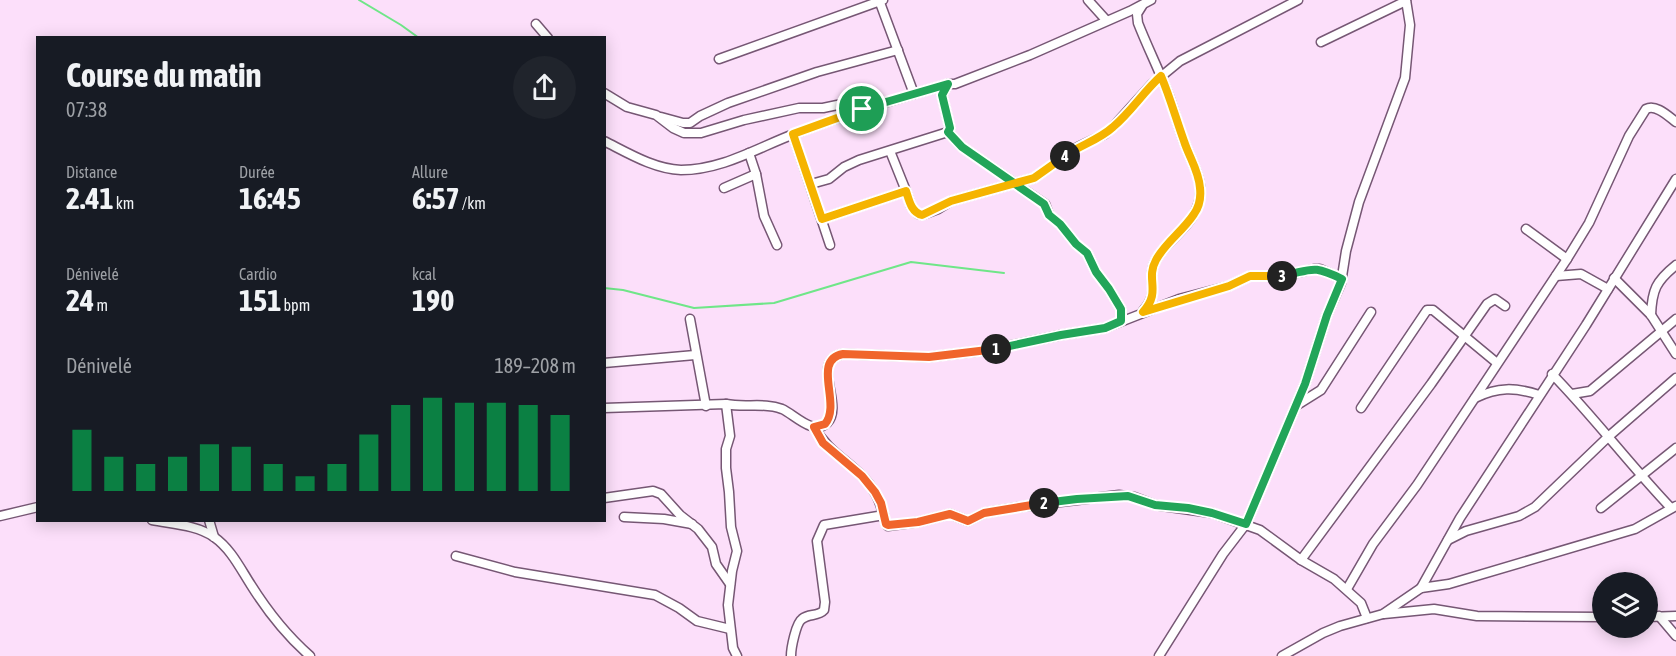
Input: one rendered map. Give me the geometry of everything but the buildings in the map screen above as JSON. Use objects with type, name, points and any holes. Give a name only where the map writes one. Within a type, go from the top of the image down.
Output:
[{"type":"street","points":[[719,59],[880,0],[914,93]]},
{"type":"street","points":[[1088,0],[1106,20]]},
{"type":"street","points":[[606,142],[637,158],[664,168],[679,170],[718,165],[862,109],[914,93],[955,84],[1030,55],[1151,0]]},
{"type":"street","points":[[890,151],[911,206],[922,215],[951,201],[1034,178],[1078,147],[1105,134],[1161,76],[1180,61],[1298,0]]},
{"type":"street","points":[[1159,656],[1223,554],[1246,524],[1296,405],[1342,279],[1344,259],[1359,202],[1405,78],[1410,25],[1406,1],[1321,42]]},
{"type":"street","points":[[1142,5],[1136,19],[1161,76],[1194,165],[1200,194],[1199,204],[1193,216],[1155,261],[1151,276],[1153,295],[1143,312]]},
{"type":"street","points":[[536,24],[546,36]]},
{"type":"street","points":[[606,94],[627,107],[690,123],[728,103],[817,72],[898,50]]},
{"type":"street","points":[[948,84],[942,95],[950,128],[948,132]]},
{"type":"street","points":[[656,116],[684,133],[701,133],[744,120],[799,108],[823,108],[842,104],[858,105],[862,109]]},
{"type":"street","points":[[1347,589],[1373,544],[1417,485],[1567,259],[1589,223],[1629,136],[1646,109],[1650,107],[1657,109],[1676,122]]},
{"type":"street","points":[[948,132],[962,147],[1044,204],[1049,215],[1087,253],[1096,272],[1121,309],[1121,321]]},
{"type":"street","points":[[811,184],[829,179],[844,167],[859,160],[948,132]]},
{"type":"street","points":[[793,134],[830,245]]},
{"type":"street","points":[[749,153],[756,174],[764,216],[777,244]]},
{"type":"street","points":[[724,188],[756,174]]},
{"type":"street","points":[[1383,614],[1420,588],[1447,540],[1674,185]]},
{"type":"street","points":[[822,219],[906,191]]},
{"type":"street","points":[[1526,229],[1567,259]]},
{"type":"street","points":[[1651,315],[1655,286],[1676,265]]},
{"type":"street","points":[[814,427],[825,424],[832,413],[827,370],[834,356],[843,354],[929,357],[989,350],[1105,328],[1143,312],[1229,286],[1250,276],[1284,276],[1320,269],[1342,279]]},
{"type":"street","points":[[1556,276],[1581,274],[1608,289]]},
{"type":"street","points":[[1614,278],[1651,315],[1676,354]]},
{"type":"street","points":[[1301,560],[1490,300],[1495,299],[1504,306]]},
{"type":"street","points":[[1361,408],[1427,310],[1433,310],[1497,363]]},
{"type":"street","points":[[1296,405],[1321,390],[1371,312]]},
{"type":"street","points":[[690,319],[706,406]]},
{"type":"street","points":[[1572,394],[1590,391],[1676,319]]},
{"type":"street","points":[[606,363],[695,356]]},
{"type":"street","points":[[1420,588],[1449,584],[1635,529],[1674,507],[1641,476],[1572,394],[1552,374]]},
{"type":"street","points":[[1447,540],[1466,531],[1519,516],[1535,507],[1608,436],[1676,378]]},
{"type":"street","points":[[1475,398],[1491,390],[1511,388],[1539,395]]},
{"type":"street","points":[[726,404],[730,436],[726,449],[726,468],[731,527],[737,551],[728,605],[733,648],[737,656]]},
{"type":"street","points":[[606,408],[726,404],[741,407],[764,405],[777,408],[814,427],[823,443],[866,480],[875,492],[888,525],[918,522],[950,514],[968,521],[984,513],[1119,495],[1170,507],[1212,513],[1260,530],[1301,560],[1334,579],[1361,603],[1367,618]]},
{"type":"street","points":[[1601,508],[1676,448]]},
{"type":"street","points":[[606,498],[657,492],[680,515],[693,524],[712,547],[716,564],[730,584]]},
{"type":"street","points":[[0,516],[36,507]]},
{"type":"street","points":[[792,656],[792,644],[799,621],[822,613],[824,610],[825,602],[817,541],[824,525],[884,515]]},
{"type":"street","points":[[624,517],[664,519],[693,524]]},
{"type":"street","points":[[162,522],[201,530],[214,537],[235,559],[273,618],[310,656]]},
{"type":"street","points":[[210,522],[214,537]]},
{"type":"street","points":[[456,556],[515,572],[655,595],[697,621],[730,629]]},
{"type":"street","points":[[1282,656],[1323,633],[1383,614],[1434,609],[1477,616],[1592,617]]},
{"type":"street","points":[[1659,616],[1676,616]]},
{"type":"street","points":[[1659,616],[1676,636]]},
{"type":"waterway","points":[[359,0],[416,36]]},
{"type":"waterway","points":[[606,288],[623,290],[694,308],[774,303],[911,262],[1004,273]]},
{"type":"route","points":[[862,109],[793,134],[822,219],[906,191],[911,206],[922,215],[938,209],[947,202],[1013,184],[1034,178],[1078,147],[1105,134],[1161,76],[1194,165],[1200,194],[1199,204],[1193,216],[1155,261],[1151,276],[1153,295],[1143,312],[1165,306],[1179,299],[1229,286],[1250,276],[1284,276],[1294,272],[1320,269],[1342,279],[1327,315],[1305,384],[1246,524],[1212,513],[1155,505],[1134,497],[1119,495],[984,513],[968,521],[950,514],[918,522],[891,526],[886,524],[881,503],[875,492],[862,476],[823,443],[814,427],[825,424],[832,413],[827,370],[834,356],[843,354],[929,357],[989,350],[1105,328],[1121,321],[1123,317],[1116,299],[1096,272],[1087,253],[1049,215],[1044,204],[1013,184],[962,147],[948,132],[950,128],[942,95],[948,84],[862,109]]}]
